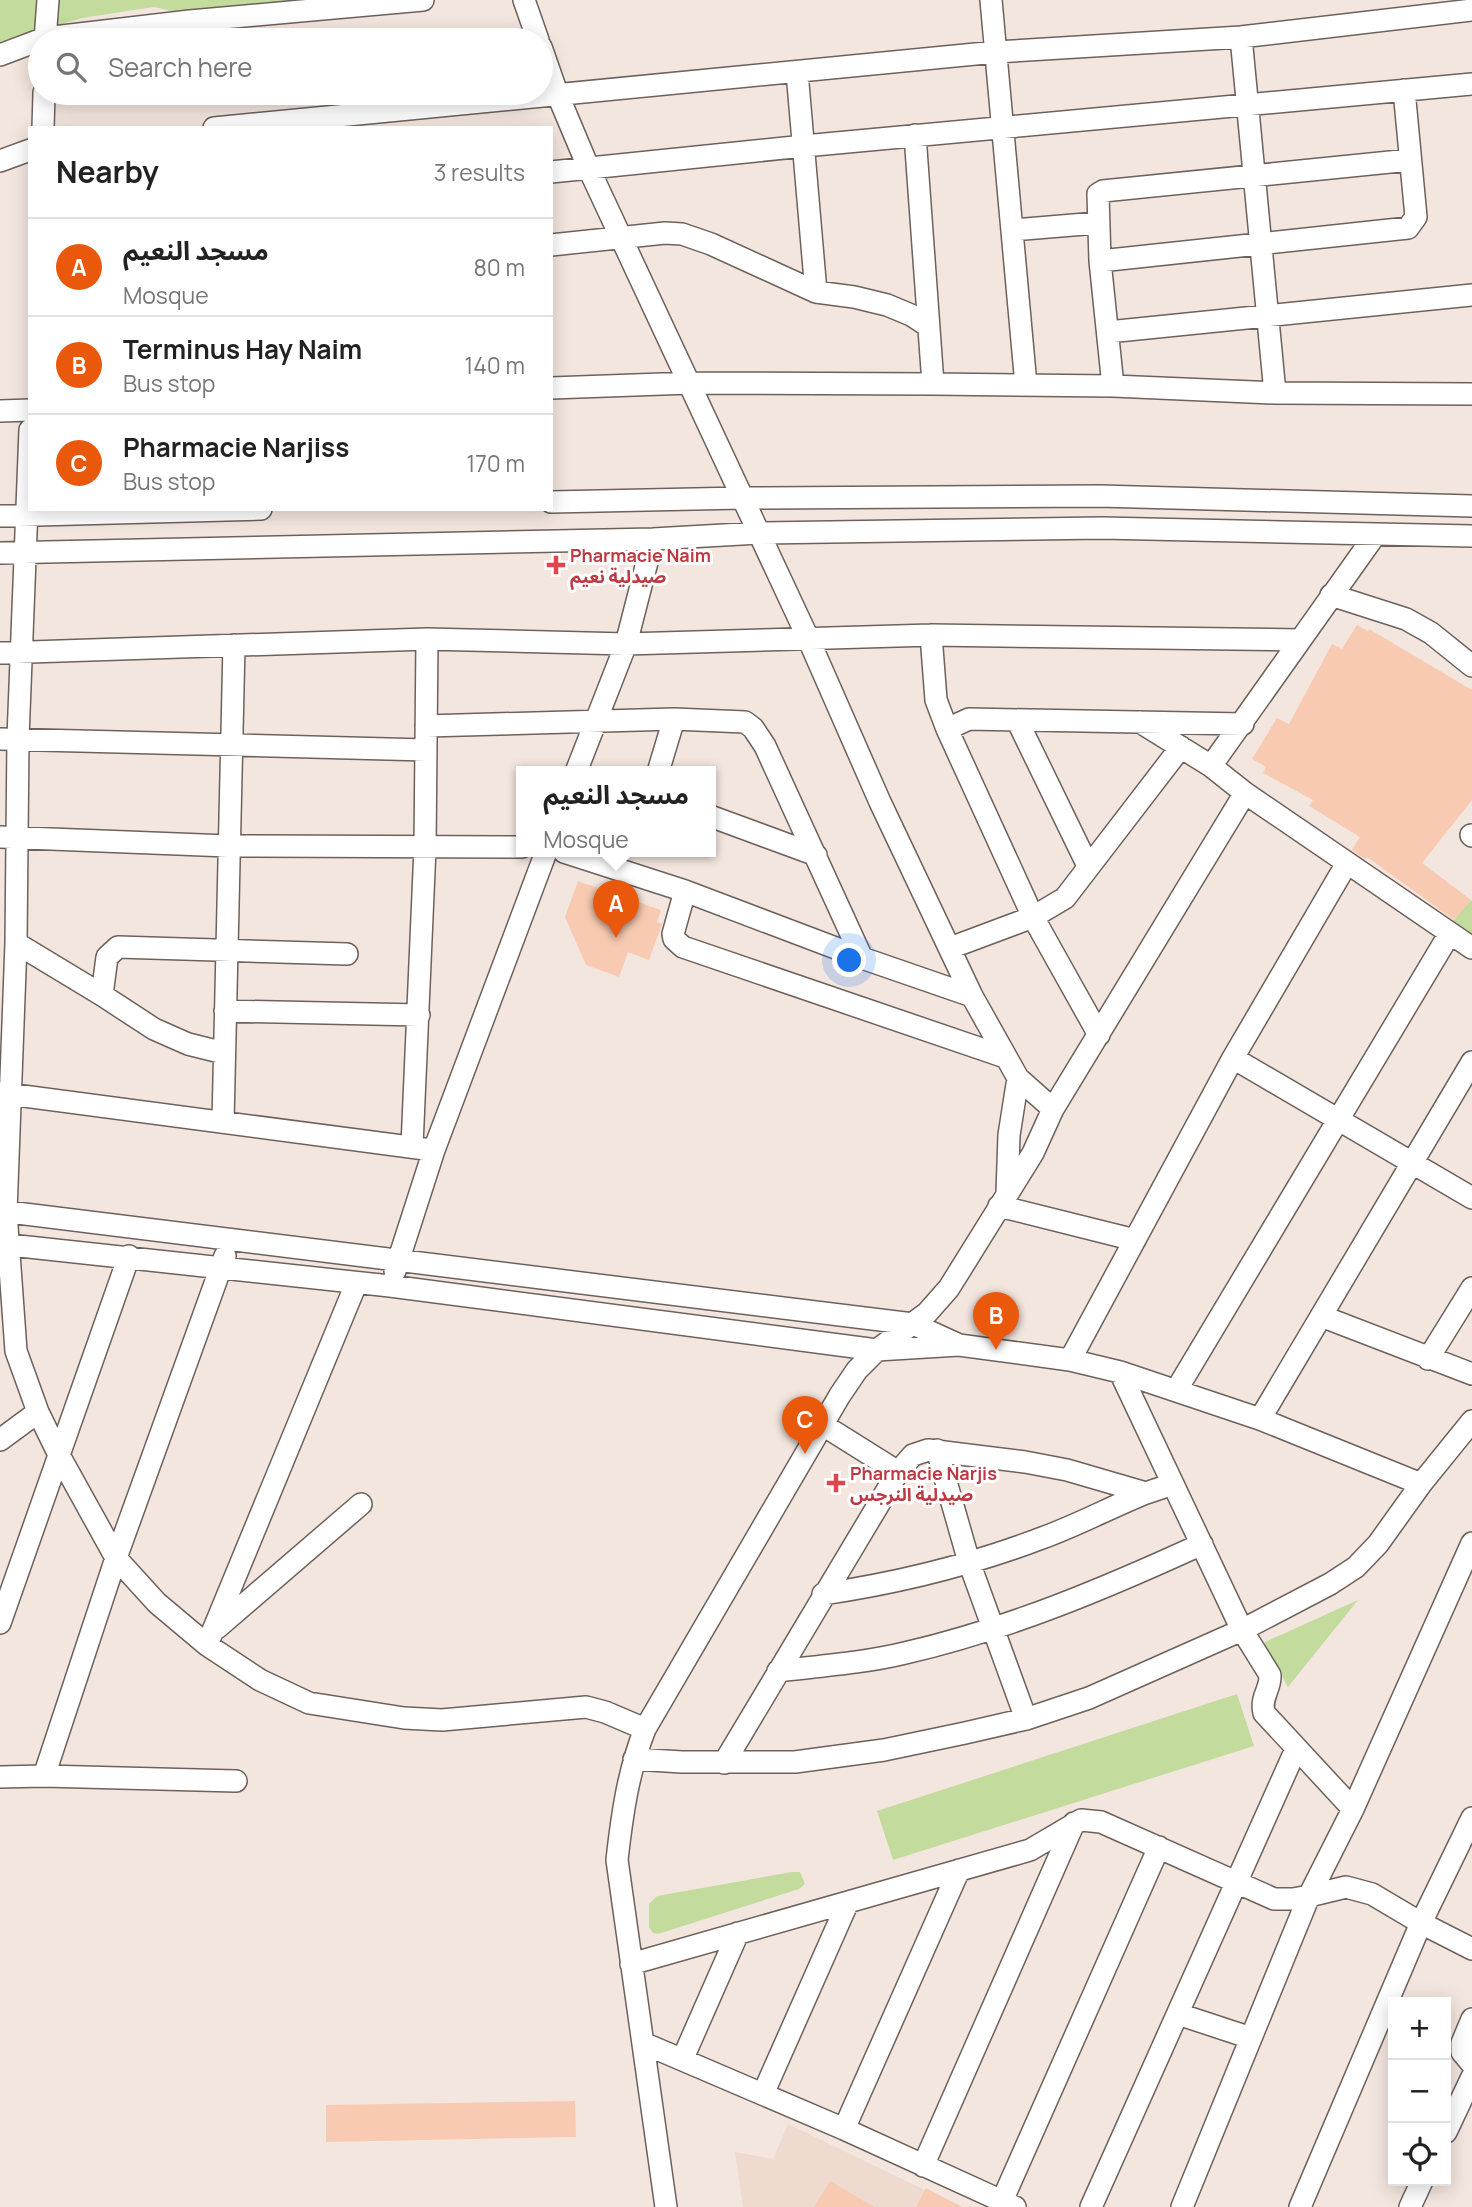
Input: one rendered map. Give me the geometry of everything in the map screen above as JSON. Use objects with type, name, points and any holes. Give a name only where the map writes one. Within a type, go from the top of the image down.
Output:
[{"type":"street","points":[[46,28],[48,0]]},
{"type":"street","points":[[129,28],[190,20],[423,0]]},
{"type":"street","points":[[524,0],[534,28]]},
{"type":"street","points":[[991,0],[1026,385]]},
{"type":"street","points":[[553,93],[996,52],[1241,37],[1472,10]]},
{"type":"street","points":[[1241,37],[1275,393]]},
{"type":"street","points":[[0,55],[28,45]]},
{"type":"street","points":[[797,72],[816,292]]},
{"type":"street","points":[[553,82],[589,169],[760,533],[880,803],[972,996],[1018,1078],[1053,1109]]},
{"type":"street","points":[[553,172],[915,135],[1472,84]]},
{"type":"street","points":[[1100,261],[1408,228],[1416,217],[1404,90]]},
{"type":"street","points":[[43,126],[44,105]]},
{"type":"street","points":[[249,126],[302,123],[455,105]]},
{"type":"street","points":[[915,135],[933,384]]},
{"type":"street","points":[[0,162],[28,151]]},
{"type":"street","points":[[1113,386],[1096,196],[1104,191],[1410,160]]},
{"type":"street","points":[[1012,230],[1097,223]]},
{"type":"street","points":[[553,245],[665,233],[682,234],[711,244],[816,292],[887,305],[929,326]]},
{"type":"street","points":[[1108,332],[1472,295]]},
{"type":"street","points":[[553,388],[690,383],[933,384],[1113,386],[1275,393],[1472,394]]},
{"type":"street","points":[[0,411],[28,410]]},
{"type":"street","points":[[28,472],[25,552],[10,653],[8,837],[16,943],[3,1092],[3,1211],[8,1354],[59,1455],[116,1558],[157,1603],[210,1639],[260,1680],[309,1703],[404,1718],[442,1720],[586,1707],[605,1712],[645,1730]]},
{"type":"street","points":[[553,502],[1099,496],[1472,506]]},
{"type":"street","points":[[0,516],[183,511]]},
{"type":"street","points":[[0,553],[653,539],[760,533],[1102,528],[1472,536]]},
{"type":"street","points":[[1211,766],[1376,535]]},
{"type":"street","points":[[578,766],[626,644],[653,539]]},
{"type":"street","points":[[1331,595],[1406,619],[1431,633],[1472,666]]},
{"type":"street","points":[[10,653],[427,639],[626,644],[931,635],[1300,640]]},
{"type":"street","points":[[931,635],[936,700],[947,729],[1033,917],[1099,1035]]},
{"type":"street","points":[[412,1146],[425,848],[427,639]]},
{"type":"street","points":[[223,1122],[234,645]]},
{"type":"street","points":[[426,726],[674,719],[745,722],[753,728],[765,746],[862,958]]},
{"type":"street","points":[[660,766],[674,719]]},
{"type":"street","points":[[947,729],[970,719],[1243,724]]},
{"type":"street","points":[[1017,720],[1088,866]]},
{"type":"street","points":[[1140,722],[1211,766],[1245,793],[1472,948]]},
{"type":"street","points":[[9,739],[426,750]]},
{"type":"street","points":[[950,948],[1033,917],[1065,898],[1181,747]]},
{"type":"street","points":[[666,2207],[617,1860],[621,1820],[634,1759],[645,1730],[857,1370],[877,1350],[913,1324],[949,1288],[1033,1153],[1053,1109],[1245,793]]},
{"type":"street","points":[[716,818],[816,855]]},
{"type":"street","points":[[8,837],[228,846],[516,847]]},
{"type":"street","points":[[390,1286],[434,1150],[544,857]]},
{"type":"street","points":[[580,857],[685,891],[862,958],[972,996]]},
{"type":"street","points":[[1070,1360],[1233,1058],[1347,863]]},
{"type":"street","points":[[685,891],[673,933],[674,939],[683,947],[1004,1057]]},
{"type":"street","points":[[1177,1389],[1450,933]]},
{"type":"street","points":[[16,943],[163,1033],[188,1044],[224,1053]]},
{"type":"street","points":[[102,995],[107,957],[118,947],[347,954]]},
{"type":"street","points":[[225,1011],[419,1015]]},
{"type":"street","points":[[1233,1058],[1472,1198]]},
{"type":"street","points":[[1260,1419],[1472,1062]]},
{"type":"street","points":[[1003,1200],[1018,1078]]},
{"type":"street","points":[[3,1092],[434,1150]]},
{"type":"street","points":[[1003,1200],[1135,1240]]},
{"type":"street","points":[[3,1211],[913,1324],[959,1345]]},
{"type":"street","points":[[44,1776],[116,1558],[231,1238]]},
{"type":"street","points":[[4,1244],[390,1286],[877,1350],[959,1345],[1070,1360],[1177,1389],[1260,1419],[1421,1484]]},
{"type":"street","points":[[0,1623],[129,1256]]},
{"type":"street","points":[[210,1639],[356,1284]]},
{"type":"street","points":[[1428,1359],[1472,1288]]},
{"type":"street","points":[[1321,1316],[1472,1374]]},
{"type":"street","points":[[1120,1372],[1242,1630],[1270,1675],[1270,1683],[1263,1695],[1264,1713],[1353,1810]]},
{"type":"street","points":[[0,1440],[38,1412]]},
{"type":"street","points":[[634,1759],[724,1763],[795,1762],[884,1750],[1026,1719],[1089,1698],[1242,1630],[1330,1584],[1356,1567],[1378,1544],[1421,1484],[1472,1421]]},
{"type":"street","points":[[823,1425],[898,1472]]},
{"type":"street","points":[[724,1763],[823,1594],[898,1472],[913,1455],[937,1450],[1066,1470],[1146,1493]]},
{"type":"street","points":[[937,1450],[969,1562],[1026,1719]]},
{"type":"street","points":[[823,1594],[888,1584],[969,1562],[1042,1538],[1173,1483]]},
{"type":"street","points":[[210,1639],[361,1504]]},
{"type":"street","points":[[1182,2207],[1309,1896],[1353,1810],[1472,1543]]},
{"type":"street","points":[[778,1671],[906,1653],[992,1629],[1079,1598],[1202,1544]]},
{"type":"street","points":[[1091,2207],[1296,1749]]},
{"type":"street","points":[[0,1777],[236,1781]]},
{"type":"street","points":[[1300,2207],[1421,1923],[1472,1818]]},
{"type":"street","points":[[631,1964],[1030,1850],[1074,1823],[1091,1820],[1101,1822],[1274,1899],[1293,1899],[1346,1887],[1372,1894],[1472,1949]]},
{"type":"street","points":[[923,2166],[1074,1823]]},
{"type":"street","points":[[643,2043],[844,2129],[1009,2204],[1158,1847]]},
{"type":"street","points":[[844,2129],[959,1870]]},
{"type":"street","points":[[763,2094],[848,1902]]},
{"type":"street","points":[[683,2059],[738,1933]]},
{"type":"street","points":[[1178,2014],[1251,2038]]},
{"type":"street","points":[[1472,2019],[1462,2043],[1462,2052],[1472,2064]]},
{"type":"street","points":[[1450,2123],[1472,2077]]},
{"type":"street","points":[[1410,2207],[1420,2186]]},
{"type":"shaded area","points":[[788,2124],[960,2207],[743,2207],[735,2152],[773,2159]]},
{"type":"green space","points":[[0,0],[341,0],[185,14],[154,7],[82,18],[49,28],[28,28],[28,34],[0,43]]},
{"type":"green space","points":[[1472,901],[1472,935],[1453,921]]},
{"type":"green space","points":[[1358,1600],[1288,1687],[1263,1643]]},
{"type":"green space","points":[[1237,1694],[1254,1746],[893,1860],[877,1811]]},
{"type":"green space","points":[[800,1872],[805,1884],[799,1889],[658,1934],[653,1933],[649,1927],[649,1904],[657,1896]]},
{"type":"building","points":[[1357,625],[1368,631],[1369,629],[1472,690],[1472,800],[1422,863],[1471,900],[1454,920],[1367,857],[1365,859],[1352,850],[1360,837],[1309,806],[1313,800],[1263,773],[1266,767],[1252,759],[1277,718],[1289,724],[1332,644],[1342,649]]},
{"type":"building","points":[[578,881],[661,910],[657,922],[662,924],[649,960],[628,952],[619,977],[586,965],[565,917]]},
{"type":"building","points":[[575,2101],[576,2137],[326,2142],[326,2105]]},
{"type":"building","points":[[830,2181],[874,2207],[814,2207]]},
{"type":"building","points":[[926,2188],[962,2207],[916,2207]]},
{"type":"place","name":"Pharmacie Naim صيدلية نعيم","points":[[556,565]]},
{"type":"place","name":"مسجد النعيم","points":[[616,938]]},
{"type":"place","name":"Terminus Hay Naim","points":[[996,1350]]},
{"type":"place","name":"Pharmacie Narjiss","points":[[805,1454]]},
{"type":"place","name":"Pharmacie Narjis صيدلية النرجس","points":[[836,1483]]}]
